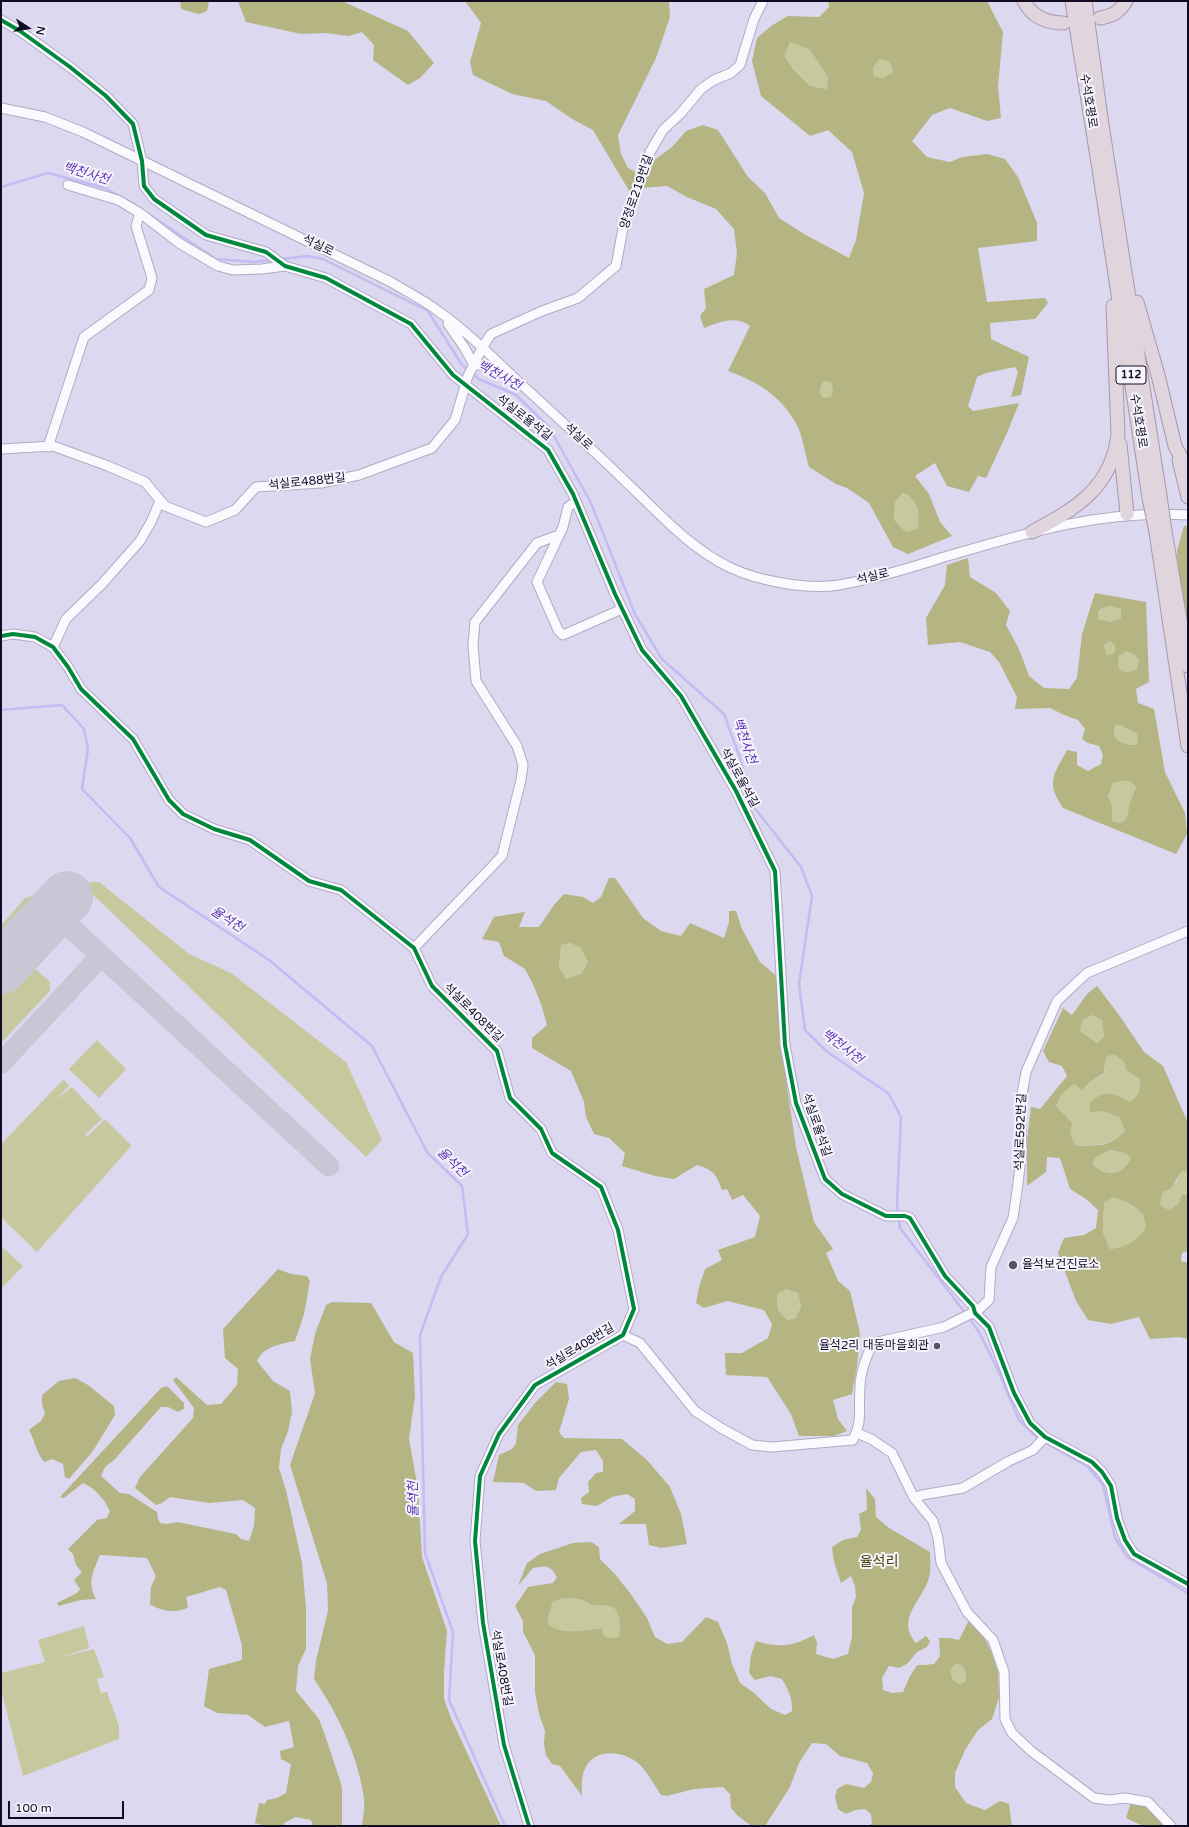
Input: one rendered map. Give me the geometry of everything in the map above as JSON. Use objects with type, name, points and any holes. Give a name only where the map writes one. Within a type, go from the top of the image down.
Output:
[{"type":"highway","points":[[1024,1],[1029,10],[1038,17],[1048,21],[1064,23]]},
{"type":"highway","name":"수석호평로","points":[[1072,1],[1117,252]]},
{"type":"highway","points":[[1100,18],[1112,16],[1123,6],[1126,1]]},
{"type":"highway","name":"수석호평로","points":[[1086,2],[1117,252],[1154,497],[1188,666]]},
{"type":"highway","points":[[1032,532],[1077,506],[1094,490],[1109,469],[1117,451],[1117,252]]},
{"type":"highway","points":[[1117,252],[1158,375],[1188,497]]},
{"type":"highway","points":[[1118,435],[1127,514]]},
{"type":"highway","points":[[1175,446],[1188,470]]},
{"type":"highway","name":"수석호평로","points":[[1161,531],[1188,746]]},
{"type":"street","name":"양정로219번길","points":[[482,348],[491,334],[542,311],[578,298],[616,266],[623,228],[650,152],[662,130],[680,113],[701,89],[714,80],[731,73],[740,65],[749,33],[763,1]]},
{"type":"street","points":[[1,20],[20,31],[70,67],[106,96],[133,124],[142,160],[144,186],[154,199],[206,235],[266,252],[283,265]]},
{"type":"street","name":"석실로","points":[[1,108],[45,117],[83,132],[391,282],[442,314],[482,348],[626,481],[671,526],[704,552],[730,568],[749,575],[792,585],[836,586],[891,574],[1032,532],[1093,518],[1127,514],[1188,515]]},
{"type":"street","points":[[68,185],[118,200],[140,213],[179,243],[218,266],[233,270],[262,269],[283,265]]},
{"type":"street","points":[[48,447],[84,337],[149,290],[152,278],[136,226],[140,213]]},
{"type":"street","name":"석실로율석길","points":[[283,265],[326,278],[410,324],[453,375],[548,450],[576,501],[622,609],[642,650],[681,696],[736,791],[775,871],[785,1045],[796,1103],[825,1179],[842,1194],[886,1216],[905,1216],[910,1218],[945,1276],[973,1306],[969,1315]]},
{"type":"street","points":[[442,314],[464,347],[472,370],[484,365],[515,379]]},
{"type":"street","name":"석실로488번길","points":[[1,449],[53,446],[108,466],[144,482],[165,506],[206,522],[235,510],[256,487],[320,483],[359,475],[432,448],[455,420],[465,385],[482,348]]},
{"type":"street","points":[[53,647],[66,619],[102,584],[140,541],[152,522],[160,501]]},
{"type":"street","points":[[576,501],[568,506],[559,535],[537,582],[558,630],[563,635],[622,609]]},
{"type":"street","points":[[414,948],[502,856],[521,780],[523,765],[517,746],[476,681],[473,645],[475,622],[537,543],[559,535]]},
{"type":"street","name":"석실로408번길","points":[[1,636],[13,634],[35,638],[53,647],[68,667],[81,689],[133,739],[168,800],[183,814],[214,829],[250,840],[309,881],[341,890],[414,948],[432,986],[497,1051],[510,1098],[541,1129],[552,1153],[601,1187],[618,1230],[634,1309],[623,1335],[535,1385],[498,1434],[480,1476],[475,1541],[483,1623],[504,1745],[529,1826]]},
{"type":"street","name":"석실로592번길","points":[[857,1433],[860,1428],[860,1387],[865,1359],[873,1343],[944,1327],[969,1315],[989,1300],[991,1266],[1013,1218],[1022,1150],[1020,1105],[1026,1072],[1057,1001],[1087,973],[1188,931]]},
{"type":"street","points":[[969,1315],[989,1327],[1014,1393],[1030,1423],[1043,1441],[1092,1462],[1102,1472],[1111,1486],[1117,1518],[1125,1540],[1134,1554],[1188,1584]]},
{"type":"street","points":[[623,1335],[640,1343],[695,1411],[721,1428],[752,1445],[772,1447],[853,1440],[857,1433],[871,1439],[892,1453],[914,1498],[932,1521],[938,1538],[941,1563],[967,1612],[993,1640],[1004,1672],[1005,1719],[1012,1733],[1031,1751],[1094,1798],[1109,1800],[1125,1798],[1148,1802],[1171,1826]]},
{"type":"street","points":[[914,1498],[922,1495],[963,1488],[1009,1461],[1033,1450],[1043,1441]]},
{"type":"green space","points":[[180,1],[209,1],[207,11],[199,14],[181,9]]},
{"type":"green space","points":[[238,1],[342,1],[408,31],[434,63],[420,78],[408,85],[373,60],[374,45],[362,32],[349,36],[326,33],[301,34],[246,22]]},
{"type":"green space","points":[[465,1],[669,1],[670,17],[656,58],[618,135],[621,154],[628,168],[636,172],[631,194],[593,130],[572,119],[546,101],[512,94],[473,75],[470,62],[481,23]]},
{"type":"green space","points":[[828,1],[987,1],[1003,32],[998,86],[1001,118],[987,121],[950,108],[932,115],[912,141],[927,157],[950,162],[962,157],[987,154],[1005,159],[1018,177],[1037,223],[1037,241],[978,248],[987,302],[1045,298],[1048,303],[1035,319],[990,323],[991,339],[1029,357],[1021,395],[1011,397],[1018,372],[1015,367],[986,373],[977,377],[968,406],[973,411],[1019,403],[986,478],[978,476],[969,492],[947,486],[935,463],[915,476],[929,494],[940,522],[952,536],[908,554],[893,547],[869,503],[847,488],[836,484],[809,467],[797,425],[784,406],[759,385],[728,371],[750,326],[733,320],[721,322],[704,328],[700,316],[706,308],[704,289],[734,275],[737,253],[734,229],[716,209],[687,197],[667,186],[642,188],[653,161],[672,147],[686,131],[703,125],[718,130],[748,177],[765,193],[779,218],[804,234],[849,258],[856,240],[864,193],[852,152],[828,130],[810,136],[761,96],[752,61],[757,38],[771,26],[788,16],[819,17],[829,7]],"holes":[[[790,42],[810,50],[828,77],[827,89],[810,86],[793,69],[784,56]],[[880,59],[889,61],[893,72],[883,78],[874,76],[873,67]],[[823,381],[831,382],[833,389],[831,397],[823,398],[819,392]],[[903,493],[912,499],[917,507],[919,517],[918,528],[906,532],[894,520],[895,502]]]},
{"type":"green space","points":[[790,42],[810,50],[828,77],[827,89],[810,86],[793,69],[784,56]]},
{"type":"green space","points":[[880,59],[889,61],[893,73],[883,78],[874,76],[873,67]]},
{"type":"green space","points":[[822,381],[831,382],[833,389],[831,397],[823,398],[819,392]]},
{"type":"green space","points":[[903,493],[915,503],[919,517],[918,528],[906,532],[894,521],[895,502]]},
{"type":"green space","points":[[1184,526],[1188,526],[1188,629],[1179,578],[1177,551]]},
{"type":"green space","points":[[968,558],[970,577],[996,593],[1010,611],[1006,625],[1019,649],[1029,676],[1044,688],[1069,689],[1077,678],[1082,634],[1095,593],[1146,602],[1149,682],[1136,689],[1138,703],[1154,709],[1165,772],[1185,813],[1187,834],[1176,854],[1063,808],[1054,792],[1053,779],[1067,750],[1077,752],[1077,765],[1088,771],[1101,764],[1103,755],[1099,746],[1088,743],[1082,739],[1085,729],[1078,720],[1050,708],[1015,709],[1017,697],[999,662],[990,652],[960,642],[928,645],[926,618],[945,585],[947,565]],"holes":[[[1110,606],[1121,609],[1121,618],[1111,622],[1098,619],[1098,612],[1102,608]],[[1109,641],[1115,645],[1115,651],[1110,655],[1106,654],[1104,645]],[[1126,651],[1134,654],[1139,661],[1137,669],[1129,672],[1122,671],[1118,666],[1119,656]],[[1121,725],[1137,734],[1138,740],[1136,745],[1123,743],[1117,738],[1114,731],[1115,726]],[[1130,781],[1136,787],[1125,821],[1119,823],[1112,821],[1112,805],[1108,796],[1113,783]]]},
{"type":"green space","points":[[1110,606],[1121,609],[1121,618],[1111,622],[1098,619],[1098,612],[1102,608]]},
{"type":"green space","points":[[1109,641],[1115,645],[1115,651],[1110,655],[1106,654],[1104,645]]},
{"type":"green space","points":[[1126,650],[1134,654],[1139,661],[1137,669],[1129,672],[1122,671],[1118,666],[1119,656]]},
{"type":"green space","points":[[1121,725],[1137,734],[1138,740],[1136,745],[1123,743],[1117,738],[1114,731],[1115,726]]},
{"type":"green space","points":[[1130,781],[1136,786],[1134,797],[1130,801],[1130,811],[1125,821],[1119,823],[1112,821],[1112,805],[1108,796],[1113,783]]},
{"type":"green space","points":[[609,878],[615,878],[643,918],[661,931],[681,936],[690,923],[724,938],[729,922],[729,911],[736,911],[742,929],[760,962],[780,979],[782,1052],[796,1147],[814,1222],[833,1249],[826,1253],[838,1281],[850,1291],[860,1333],[857,1367],[852,1394],[833,1400],[838,1419],[847,1431],[834,1436],[799,1436],[791,1414],[767,1377],[726,1375],[725,1353],[742,1353],[768,1338],[772,1324],[764,1310],[727,1301],[704,1308],[696,1303],[699,1287],[705,1269],[722,1260],[718,1250],[755,1237],[760,1216],[743,1195],[732,1200],[727,1189],[722,1190],[716,1176],[713,1173],[697,1165],[674,1179],[655,1176],[622,1166],[625,1153],[609,1138],[594,1134],[586,1117],[584,1102],[571,1071],[532,1048],[532,1038],[547,1025],[533,984],[525,969],[504,956],[499,942],[482,939],[494,917],[525,912],[519,927],[539,927],[554,905],[564,894],[583,897],[593,903],[601,897]],"holes":[[[570,943],[581,948],[588,962],[581,974],[566,979],[559,967],[561,945]],[[786,1289],[798,1293],[801,1306],[796,1318],[787,1320],[778,1310],[777,1294]]]},
{"type":"green space","points":[[99,882],[189,954],[231,973],[346,1062],[382,1140],[366,1157],[81,883],[47,894],[1,942],[1,926],[25,898],[74,883]]},
{"type":"green space","points":[[570,943],[581,948],[588,962],[581,974],[566,979],[559,967],[561,945]]},
{"type":"green space","points":[[33,967],[50,982],[50,991],[1,1043],[1,993],[25,968]]},
{"type":"green space","points":[[1097,986],[1144,1052],[1163,1066],[1188,1123],[1188,1172],[1182,1171],[1171,1188],[1163,1192],[1160,1205],[1169,1210],[1179,1203],[1182,1194],[1188,1195],[1188,1251],[1182,1253],[1181,1261],[1188,1263],[1188,1339],[1179,1337],[1150,1339],[1139,1317],[1111,1324],[1088,1320],[1076,1301],[1058,1253],[1064,1238],[1084,1235],[1096,1228],[1098,1210],[1086,1199],[1070,1189],[1060,1158],[1047,1157],[1046,1172],[1027,1186],[1027,1141],[1031,1107],[1040,1109],[1067,1076],[1062,1066],[1049,1062],[1043,1051],[1063,1008],[1072,1015],[1087,994]],"holes":[[[1092,1015],[1102,1020],[1104,1036],[1097,1043],[1080,1031],[1082,1021]],[[1115,1055],[1124,1062],[1126,1070],[1140,1079],[1139,1093],[1130,1102],[1119,1096],[1110,1094],[1101,1095],[1090,1102],[1090,1112],[1103,1111],[1119,1117],[1125,1130],[1120,1136],[1109,1143],[1076,1146],[1070,1134],[1072,1123],[1056,1106],[1061,1095],[1074,1084],[1082,1090],[1090,1082],[1103,1074],[1107,1056]],[[1110,1150],[1125,1153],[1131,1158],[1128,1164],[1119,1172],[1108,1173],[1103,1172],[1092,1164],[1096,1157]],[[1114,1197],[1132,1205],[1143,1214],[1146,1227],[1135,1240],[1127,1245],[1110,1249],[1103,1233],[1104,1203]]]},
{"type":"green space","points":[[1092,1015],[1102,1020],[1104,1036],[1097,1043],[1080,1031],[1082,1021]]},
{"type":"green space","points":[[97,1040],[126,1069],[99,1098],[69,1069]]},
{"type":"green space","points":[[1115,1055],[1124,1062],[1126,1070],[1140,1079],[1139,1093],[1130,1102],[1103,1111],[1119,1117],[1125,1130],[1115,1140],[1104,1144],[1076,1146],[1056,1106],[1061,1095],[1074,1084],[1082,1090],[1090,1082],[1103,1075],[1107,1056]]},
{"type":"green space","points":[[64,1079],[69,1086],[55,1100],[72,1087],[102,1119],[85,1135],[88,1136],[105,1119],[131,1145],[37,1252],[1,1217],[1,1144]]},
{"type":"green space","points":[[1109,1150],[1125,1153],[1132,1159],[1124,1169],[1119,1172],[1103,1172],[1092,1164],[1096,1157]]},
{"type":"green space","points":[[1182,1171],[1188,1172],[1188,1195],[1182,1194],[1179,1203],[1169,1210],[1160,1205],[1163,1192],[1177,1181]]},
{"type":"green space","points":[[1114,1197],[1132,1205],[1143,1214],[1146,1227],[1131,1243],[1122,1247],[1110,1249],[1103,1233],[1104,1203]]},
{"type":"green space","points":[[1,1246],[23,1266],[1,1289]]},
{"type":"green space","points":[[278,1269],[291,1274],[307,1276],[310,1281],[304,1314],[295,1341],[273,1346],[264,1352],[257,1361],[273,1381],[290,1391],[292,1412],[288,1431],[281,1449],[279,1468],[286,1490],[302,1563],[306,1608],[306,1649],[298,1666],[296,1691],[319,1719],[327,1741],[342,1787],[342,1826],[313,1826],[311,1820],[296,1817],[284,1823],[283,1826],[266,1826],[255,1823],[259,1803],[265,1804],[267,1800],[277,1798],[286,1793],[291,1764],[281,1759],[280,1751],[294,1747],[289,1721],[265,1727],[248,1715],[217,1713],[204,1706],[209,1669],[242,1660],[242,1645],[226,1590],[220,1587],[186,1597],[188,1607],[174,1611],[164,1610],[150,1604],[151,1587],[156,1576],[147,1558],[100,1555],[93,1572],[91,1582],[96,1599],[80,1600],[59,1606],[57,1603],[77,1593],[80,1589],[74,1580],[82,1572],[76,1565],[73,1554],[68,1549],[97,1520],[107,1518],[110,1511],[99,1494],[83,1483],[64,1498],[60,1497],[161,1388],[167,1386],[184,1403],[184,1409],[178,1412],[168,1407],[161,1407],[114,1460],[105,1467],[101,1476],[120,1493],[129,1494],[157,1512],[160,1523],[167,1524],[177,1522],[236,1534],[241,1539],[249,1541],[254,1526],[255,1508],[243,1500],[209,1503],[170,1497],[162,1503],[156,1505],[135,1488],[140,1477],[193,1418],[194,1408],[173,1380],[176,1377],[207,1405],[221,1404],[237,1385],[238,1369],[225,1358],[223,1329]]},
{"type":"green space","points":[[785,1289],[798,1293],[801,1306],[796,1318],[787,1320],[778,1310],[777,1294]]},
{"type":"green space","points":[[332,1302],[371,1303],[394,1342],[413,1353],[415,1396],[409,1439],[418,1489],[422,1557],[447,1631],[444,1699],[451,1718],[501,1826],[362,1826],[364,1798],[352,1751],[339,1721],[314,1679],[316,1661],[328,1610],[327,1583],[290,1465],[315,1393],[310,1359],[315,1334],[326,1305]]},
{"type":"green space","points":[[75,1378],[88,1385],[114,1406],[115,1415],[93,1451],[69,1479],[65,1477],[63,1464],[52,1459],[44,1462],[29,1430],[41,1421],[45,1413],[42,1405],[42,1395],[59,1381]]},
{"type":"green space","points":[[556,1382],[567,1384],[569,1399],[559,1432],[564,1438],[622,1439],[647,1460],[670,1487],[681,1514],[687,1544],[661,1548],[649,1545],[646,1524],[619,1524],[635,1511],[635,1499],[627,1494],[612,1497],[597,1506],[582,1504],[581,1498],[589,1492],[588,1482],[596,1473],[603,1472],[603,1461],[596,1450],[581,1452],[559,1478],[556,1490],[536,1491],[524,1483],[493,1482],[499,1455],[512,1449],[516,1443],[518,1425],[535,1403]]},
{"type":"green space","points":[[866,1488],[875,1499],[876,1517],[889,1528],[930,1552],[930,1571],[927,1582],[913,1608],[908,1625],[910,1634],[916,1643],[926,1636],[930,1641],[927,1647],[917,1652],[908,1663],[899,1668],[889,1666],[882,1678],[883,1690],[893,1693],[903,1692],[917,1665],[934,1664],[940,1656],[939,1638],[959,1640],[969,1620],[983,1635],[991,1651],[998,1672],[999,1698],[992,1719],[978,1730],[965,1750],[955,1773],[955,1787],[966,1803],[985,1810],[1000,1801],[1009,1804],[1012,1826],[869,1826],[872,1823],[871,1814],[865,1809],[855,1810],[846,1814],[838,1809],[835,1797],[837,1789],[846,1784],[864,1788],[871,1782],[873,1773],[867,1763],[840,1756],[826,1744],[812,1743],[799,1763],[790,1787],[765,1826],[750,1825],[738,1816],[731,1808],[730,1794],[723,1787],[694,1789],[667,1796],[661,1795],[650,1777],[636,1761],[620,1754],[602,1754],[594,1757],[588,1763],[582,1777],[582,1796],[560,1766],[552,1764],[546,1755],[544,1744],[545,1731],[539,1714],[535,1692],[535,1655],[523,1632],[523,1621],[515,1606],[528,1587],[553,1583],[557,1577],[552,1570],[547,1567],[533,1568],[518,1586],[527,1563],[540,1554],[573,1543],[591,1542],[599,1547],[600,1559],[614,1573],[630,1593],[647,1618],[655,1637],[667,1644],[682,1642],[706,1617],[718,1622],[727,1643],[732,1664],[740,1683],[754,1693],[771,1709],[785,1715],[792,1711],[792,1702],[790,1694],[782,1679],[770,1676],[755,1680],[749,1673],[751,1655],[756,1641],[772,1645],[785,1645],[799,1642],[814,1635],[817,1643],[816,1654],[833,1659],[848,1654],[852,1637],[852,1607],[856,1597],[855,1586],[851,1576],[841,1583],[834,1562],[832,1547],[843,1540],[857,1537],[861,1530],[859,1514],[867,1510]],"holes":[[[571,1598],[583,1600],[592,1605],[612,1606],[617,1613],[620,1624],[619,1637],[613,1638],[604,1636],[602,1628],[567,1631],[554,1628],[548,1624],[549,1614],[553,1602]],[[959,1664],[964,1668],[966,1674],[965,1682],[960,1684],[953,1680],[950,1671],[954,1665]]]},
{"type":"green space","points":[[571,1598],[583,1600],[592,1605],[612,1606],[617,1613],[620,1624],[619,1637],[613,1638],[604,1636],[602,1628],[567,1631],[554,1628],[548,1624],[549,1614],[553,1602]]},
{"type":"green space","points":[[84,1626],[89,1648],[61,1657],[94,1649],[104,1677],[97,1679],[101,1693],[107,1692],[119,1726],[119,1739],[23,1776],[1,1689],[1,1673],[45,1662],[38,1640]]},
{"type":"green space","points":[[959,1664],[964,1668],[966,1674],[965,1682],[960,1684],[953,1680],[950,1671],[954,1665]]},
{"type":"green space","points":[[1132,1799],[1143,1803],[1168,1826],[1143,1826],[1126,1818]]},
{"type":"waterway","name":"백천사천","points":[[1,187],[48,173],[105,188],[121,197]]},
{"type":"waterway","name":"백천사천","points":[[129,201],[138,207]]},
{"type":"waterway","name":"백천사천","points":[[144,211],[216,259],[254,262],[272,260]]},
{"type":"waterway","name":"백천사천","points":[[281,259],[307,256],[323,259],[428,311],[462,365],[468,370]]},
{"type":"waterway","name":"백천사천","points":[[472,373],[479,379],[516,395],[549,427],[591,503],[635,614],[662,659],[724,714],[739,755],[754,807],[801,867],[812,896],[799,984],[805,1030],[826,1051],[889,1094],[901,1117],[897,1203],[898,1214]]},
{"type":"waterway","name":"율석천","points":[[1,710],[62,705],[84,729],[88,749],[82,789],[130,838],[159,887],[269,960],[372,1046],[427,1152],[462,1186],[468,1234],[441,1277],[420,1335],[425,1553],[453,1632],[449,1700],[505,1826]]},
{"type":"waterway","name":"백천사천","points":[[899,1219],[900,1228],[966,1314]]},
{"type":"waterway","name":"백천사천","points":[[969,1318],[979,1332],[997,1368],[1019,1420],[1040,1440]]},
{"type":"waterway","name":"백천사천","points":[[1044,1442],[1087,1466],[1103,1485],[1115,1538],[1127,1557],[1188,1593]]},
{"type":"taxiway","points":[[54,912],[329,1166]]},
{"type":"taxiway","points":[[1,1063],[101,956]]},
{"type":"runway","points":[[1,968],[67,897]]},
{"type":"cycle path","points":[[1,20],[20,31],[70,67],[106,96],[133,124],[142,161],[144,186],[154,199],[206,235],[266,252],[285,266],[326,278],[411,324],[453,375],[548,450],[573,494],[615,594],[642,650],[681,696],[736,791],[775,871],[785,1045],[796,1103],[825,1179],[842,1194],[886,1216],[905,1216],[910,1218],[945,1276],[973,1306],[975,1313],[989,1327],[1014,1393],[1030,1423],[1045,1437],[1092,1462],[1102,1472],[1111,1486],[1117,1518],[1125,1540],[1134,1554],[1188,1584]]},
{"type":"cycle path","points":[[1,636],[13,634],[35,637],[53,647],[68,667],[81,689],[133,739],[169,800],[183,814],[214,829],[250,840],[309,881],[341,890],[414,948],[432,986],[497,1051],[510,1098],[541,1129],[552,1153],[601,1187],[618,1230],[634,1309],[623,1335],[535,1385],[499,1434],[480,1476],[475,1541],[483,1623],[504,1745],[529,1826]]},
{"type":"place","name":"율석보건진료소","points":[[1013,1265]]},
{"type":"place","name":"율석2리 대동마을회관","points":[[937,1346]]},
{"type":"district","name":"율석리","points":[[879,1562]]}]
